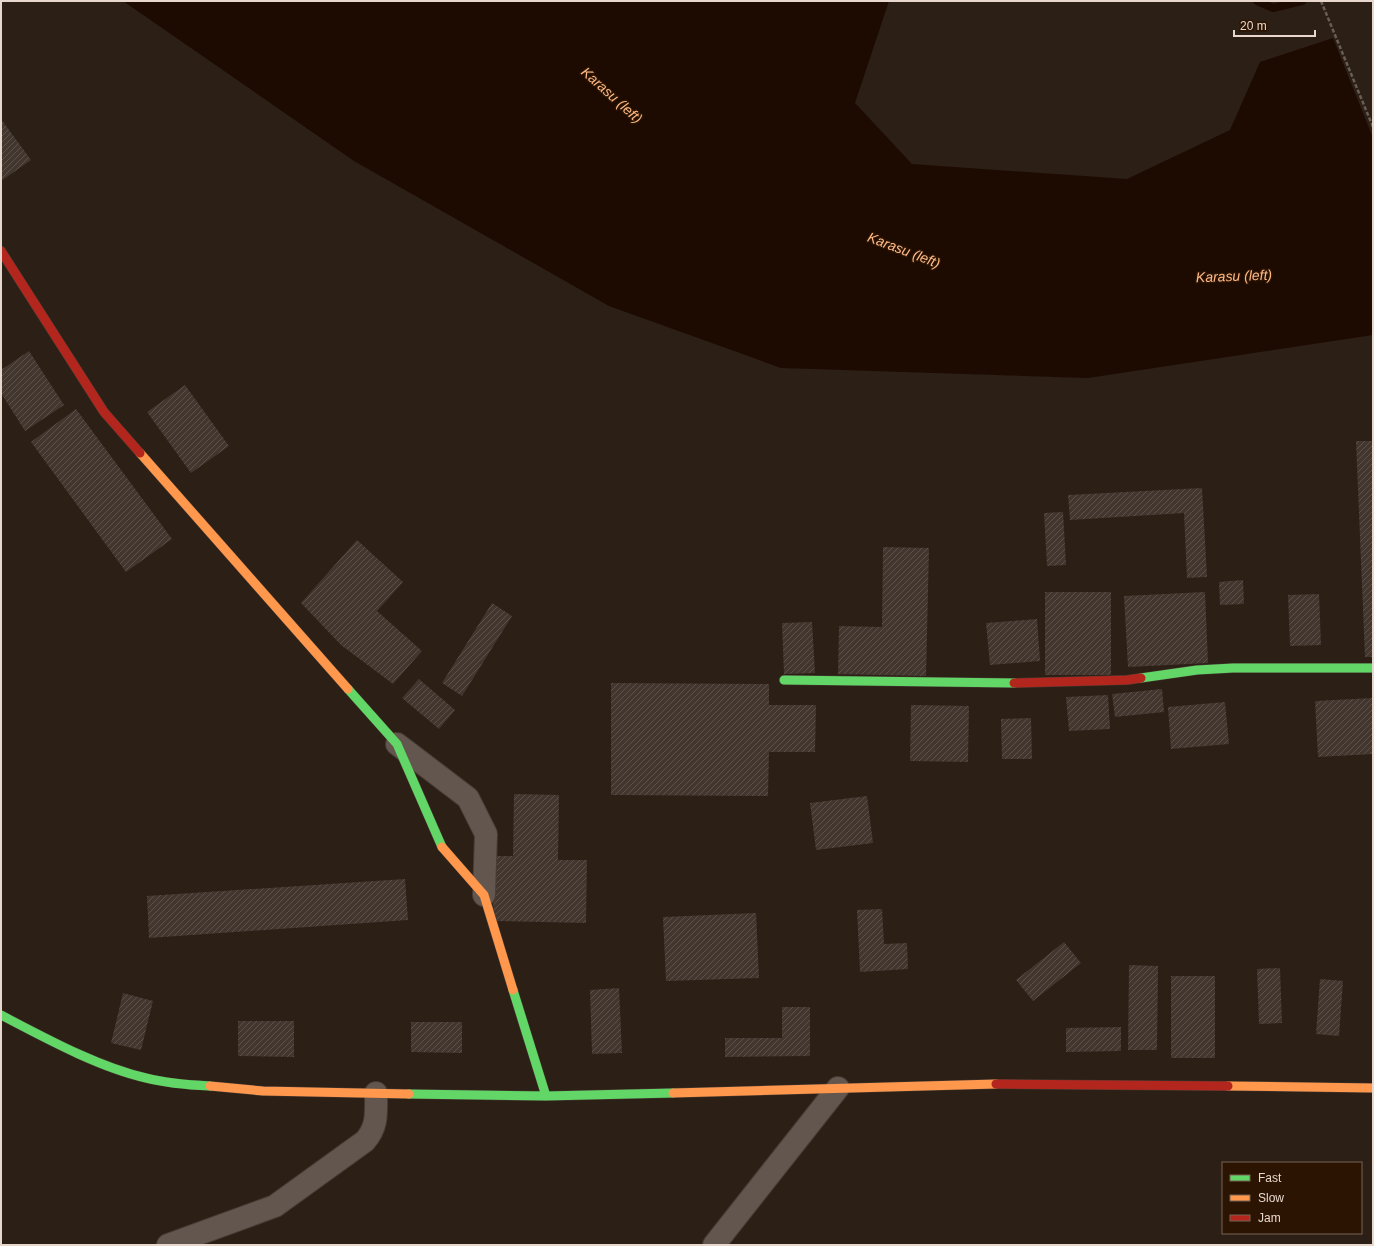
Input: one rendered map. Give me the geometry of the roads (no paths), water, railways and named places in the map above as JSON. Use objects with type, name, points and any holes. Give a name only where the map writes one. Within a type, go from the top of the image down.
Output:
[{"type":"street","points":[[1,251],[104,412],[397,744],[468,798],[486,834],[484,895],[546,1096]]},
{"type":"street","points":[[784,680],[994,683],[1127,680],[1197,670],[1233,668],[1373,668]]},
{"type":"street","points":[[397,744],[442,848],[484,895]]},
{"type":"street","points":[[1,1015],[54,1042],[109,1066],[146,1078],[263,1091],[546,1096],[995,1084],[1373,1088]]},
{"type":"street","points":[[714,1245],[838,1088]]},
{"type":"street","points":[[168,1245],[274,1206],[365,1141],[372,1132],[376,1123],[376,1094]]},
{"type":"water","name":"Karasu (left)","points":[[123,1],[889,1],[855,103],[912,164],[1127,179],[1230,130],[1260,62],[1333,38],[1373,138],[1373,335],[1088,378],[781,368],[609,306],[354,161]]},
{"type":"waterway","points":[[1257,1],[1273,8],[1302,1]]}]
